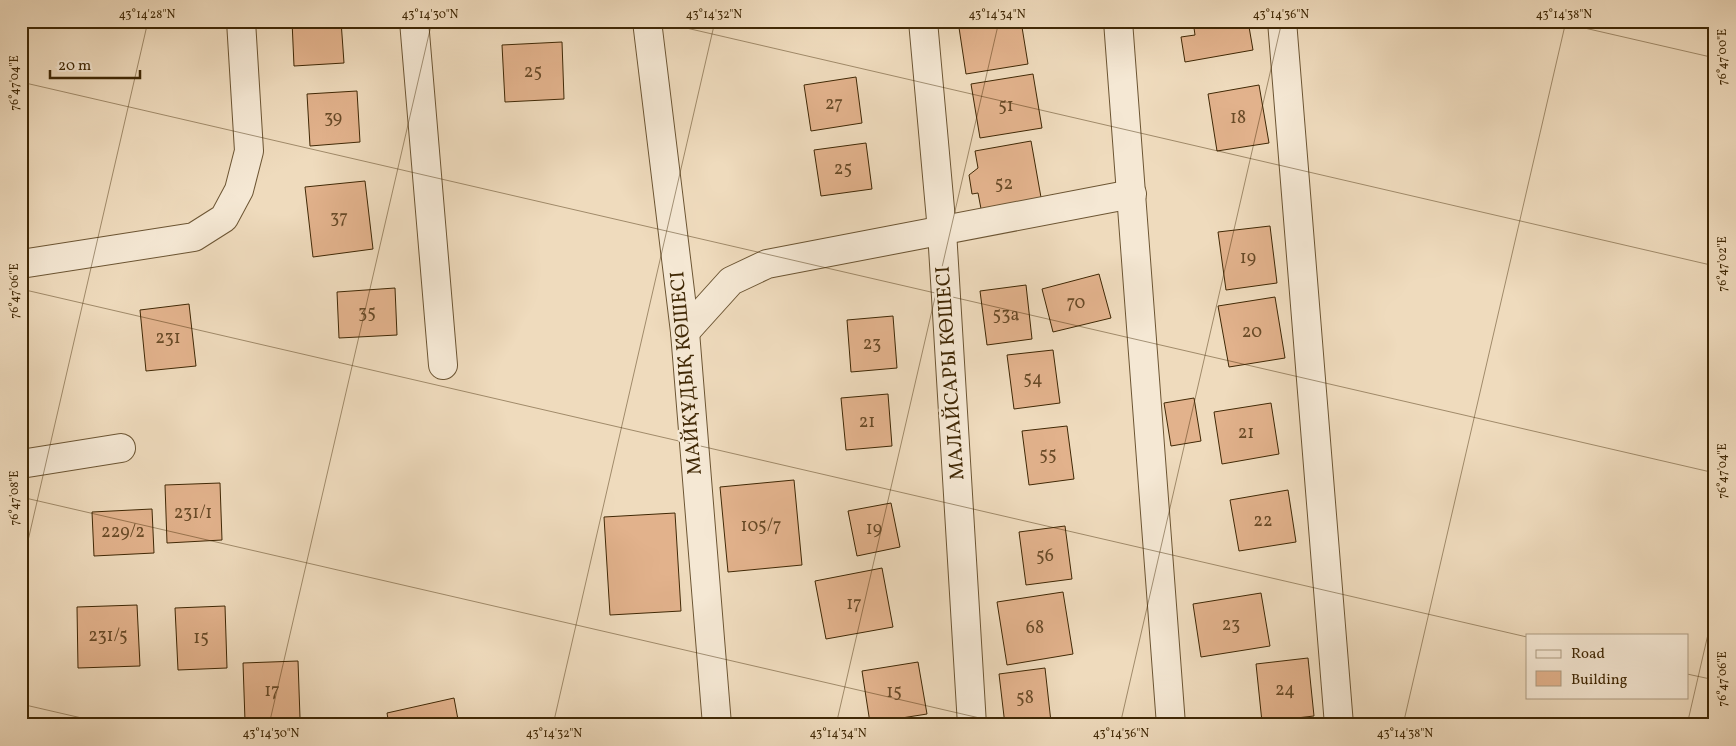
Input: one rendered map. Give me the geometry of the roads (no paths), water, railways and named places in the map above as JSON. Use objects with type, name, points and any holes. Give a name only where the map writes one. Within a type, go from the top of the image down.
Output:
[{"type":"street","points":[[21,264],[194,237],[224,218],[239,190],[249,151],[241,21]]},
{"type":"street","points":[[414,21],[443,365]]},
{"type":"street","name":"МАЙҚҰДЫҚ КӨШЕСІ","points":[[648,21],[685,332],[718,725]]},
{"type":"street","name":"МАЛАЙСАРЫ КӨШЕСІ","points":[[923,21],[942,231],[972,725]]},
{"type":"street","points":[[1118,21],[1171,725]]},
{"type":"street","points":[[1282,21],[1339,725]]},
{"type":"street","points":[[685,332],[731,282],[767,264],[1132,194]]},
{"type":"street","points":[[21,464],[120,448]]}]
